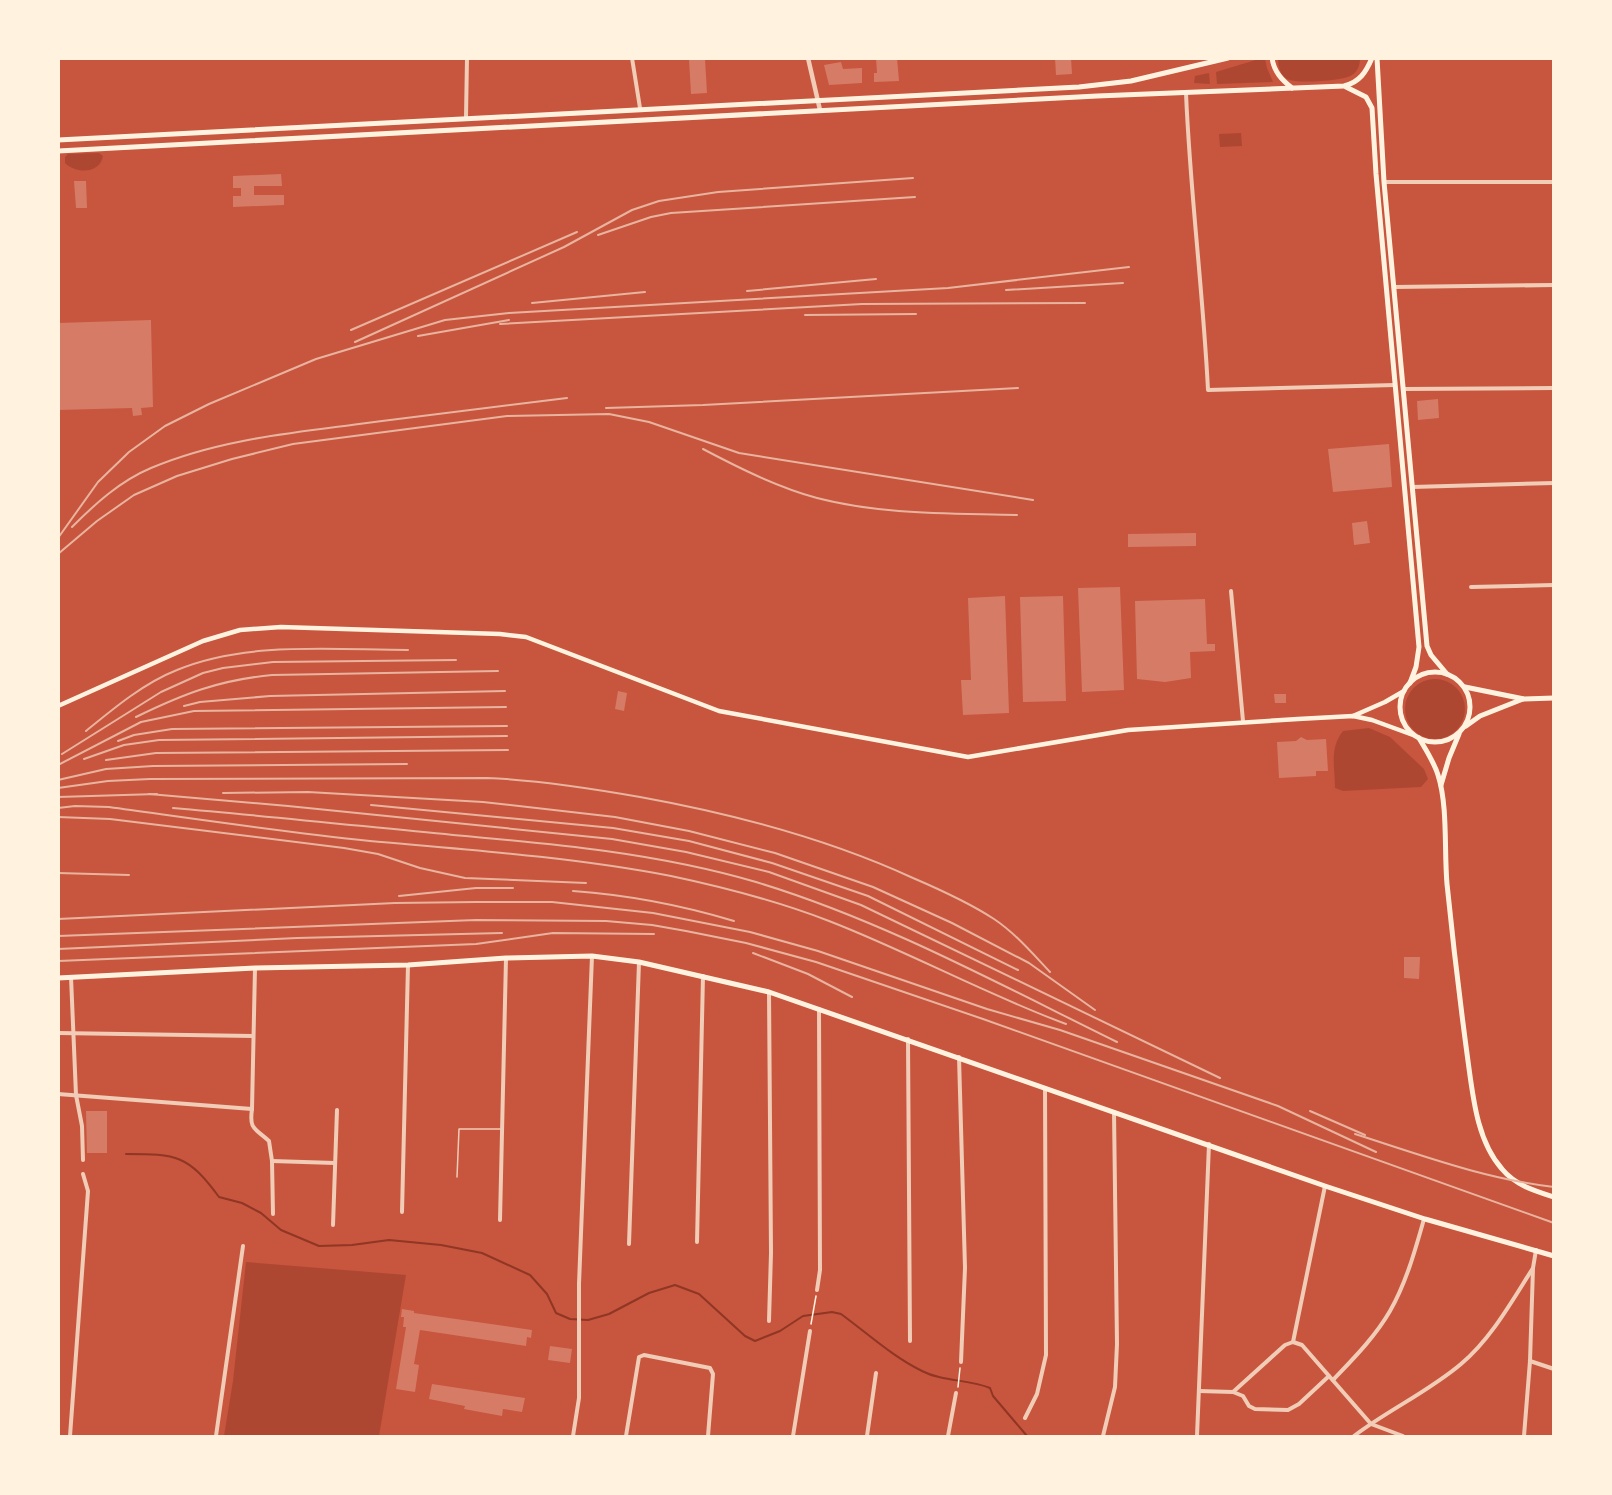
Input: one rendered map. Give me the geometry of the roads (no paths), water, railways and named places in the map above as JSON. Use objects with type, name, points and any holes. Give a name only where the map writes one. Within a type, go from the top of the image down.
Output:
[{"type":"main road","points":[[58,140],[1099,85],[1158,76],[1228,58]]},
{"type":"main road","points":[[1272,58],[1281,80],[1292,88]]},
{"type":"main road","points":[[58,151],[820,110],[1344,86],[1362,77],[1372,58]]},
{"type":"main road","points":[[1377,58],[1384,182],[1427,646],[1431,655],[1447,674],[1465,687],[1524,699],[1554,698]]},
{"type":"main road","points":[[1344,86],[1366,97],[1372,108],[1419,647],[1416,667],[1410,683]]},
{"type":"main road","points":[[58,706],[203,641],[240,630],[281,627],[500,634],[526,637],[719,711],[968,757],[1128,730],[1243,721],[1353,716],[1404,691]]},
{"type":"main road","points":[[1447,674],[1428,673],[1410,683],[1400,702],[1400,713],[1403,722],[1433,762],[1441,787],[1455,957],[1474,1104],[1481,1130],[1502,1170],[1518,1183],[1554,1197]]},
{"type":"main road","points":[[1441,787],[1459,734],[1470,718],[1471,705],[1465,687]]},
{"type":"main road","points":[[1465,727],[1480,716],[1524,699]]},
{"type":"main road","points":[[1353,716],[1424,741],[1439,743],[1459,734]]},
{"type":"main road","points":[[58,978],[255,968],[408,965],[506,958],[592,957],[639,962],[769,992],[1325,1186],[1425,1219],[1554,1256]]},
{"type":"street","points":[[466,117],[467,58]]},
{"type":"street","points":[[632,58],[640,108]]},
{"type":"street","points":[[808,58],[820,110]]},
{"type":"street","points":[[1186,92],[1188,146],[1205,323],[1208,390],[1395,385]]},
{"type":"street","points":[[1384,182],[1554,182]]},
{"type":"street","points":[[1394,287],[1554,285]]},
{"type":"street","points":[[1404,389],[1554,388]]},
{"type":"street","points":[[1412,487],[1554,483]]},
{"type":"street","points":[[1471,587],[1554,585]]},
{"type":"street","points":[[1231,591],[1243,721]]},
{"type":"street","points":[[573,1437],[579,1398],[579,1284],[592,957]]},
{"type":"street","points":[[500,1220],[506,958]]},
{"type":"street","points":[[629,1244],[639,962]]},
{"type":"street","points":[[402,1212],[408,965]]},
{"type":"street","points":[[255,968],[250,1123],[252,1128],[269,1142],[272,1161],[273,1214]]},
{"type":"street","points":[[697,1242],[703,975]]},
{"type":"street","points":[[71,977],[76,1095],[82,1126],[84,1160]]},
{"type":"street","points":[[769,992],[771,1253],[769,1321]]},
{"type":"street","points":[[817,1290],[820,1270],[819,1009]]},
{"type":"street","points":[[58,1033],[254,1036]]},
{"type":"street","points":[[908,1039],[910,1341]]},
{"type":"street","points":[[959,1057],[966,1268],[961,1362]]},
{"type":"street","points":[[1025,1418],[1037,1394],[1046,1355],[1045,1088]]},
{"type":"street","points":[[58,1094],[252,1109]]},
{"type":"street","points":[[333,1225],[337,1110]]},
{"type":"street","points":[[1103,1437],[1115,1387],[1117,1344],[1114,1111]]},
{"type":"street","points":[[1197,1437],[1209,1144]]},
{"type":"street","points":[[272,1161],[335,1163]]},
{"type":"street","points":[[70,1437],[88,1191],[83,1174]]},
{"type":"street","points":[[1293,1342],[1325,1186]]},
{"type":"street","points":[[1333,1380],[1358,1354],[1389,1313],[1406,1276],[1425,1219]]},
{"type":"street","points":[[216,1437],[243,1246]]},
{"type":"street","points":[[1524,1437],[1530,1361],[1533,1268],[1536,1250]]},
{"type":"street","points":[[1354,1437],[1439,1382],[1464,1363],[1505,1313],[1533,1268]]},
{"type":"street","points":[[793,1437],[810,1331]]},
{"type":"street","points":[[1233,1392],[1285,1346],[1293,1342],[1302,1345],[1371,1424],[1403,1437]]},
{"type":"street","points":[[626,1437],[639,1357],[644,1355],[710,1368],[713,1374],[708,1437]]},
{"type":"street","points":[[1530,1361],[1554,1369]]},
{"type":"street","points":[[867,1437],[876,1373]]},
{"type":"street","points":[[1199,1391],[1233,1392],[1244,1396],[1249,1406],[1255,1409],[1288,1410],[1299,1404],[1329,1376]]},
{"type":"street","points":[[948,1437],[956,1393]]},
{"type":"lane","points":[[457,1177],[459,1129],[502,1129]]},
{"type":"waterway","points":[[126,1154],[158,1155],[180,1160],[199,1173],[219,1197],[242,1203],[261,1213],[281,1230],[319,1246],[352,1245],[389,1240],[441,1245],[482,1253],[530,1275],[547,1294],[556,1313],[570,1319],[588,1320],[609,1314],[649,1293],[675,1285],[699,1294],[745,1336],[755,1341],[780,1331],[803,1316],[832,1312],[841,1314],[890,1352],[930,1375],[990,1388],[993,1396],[1027,1436]]},
{"type":"railway","points":[[355,342],[564,247],[632,210],[659,201],[718,192],[913,178]]},
{"type":"railway","points":[[598,235],[651,217],[671,213],[915,197]]},
{"type":"railway","points":[[351,330],[577,232]]},
{"type":"railway","points":[[58,538],[98,482],[129,452],[165,426],[209,404],[316,359],[445,320],[509,313],[948,288],[1129,267]]},
{"type":"railway","points":[[747,291],[876,279]]},
{"type":"railway","points":[[1006,290],[1123,283]]},
{"type":"railway","points":[[532,303],[645,292]]},
{"type":"railway","points":[[500,324],[862,304],[1085,303]]},
{"type":"railway","points":[[805,315],[916,314]]},
{"type":"railway","points":[[418,336],[509,320]]},
{"type":"railway","points":[[606,408],[1018,388]]},
{"type":"railway","points":[[72,527],[118,486],[140,473],[176,458],[228,444],[280,434],[567,398]]},
{"type":"railway","points":[[58,554],[97,521],[134,495],[177,476],[232,459],[293,444],[507,416],[609,414],[649,422],[739,453],[1033,500]]},
{"type":"railway","points":[[703,449],[773,483],[802,494],[842,504],[916,512],[1017,515]]},
{"type":"railway","points":[[86,731],[141,689],[165,675],[204,661],[232,655],[291,649],[408,650]]},
{"type":"railway","points":[[62,754],[161,692],[203,673],[223,668],[273,662],[456,660]]},
{"type":"railway","points":[[136,717],[202,689],[253,677],[498,671]]},
{"type":"railway","points":[[184,706],[200,702],[270,696],[505,691]]},
{"type":"railway","points":[[58,765],[141,722],[194,711],[506,707]]},
{"type":"railway","points":[[118,741],[134,735],[172,729],[507,726]]},
{"type":"railway","points":[[84,759],[124,745],[159,740],[507,736]]},
{"type":"railway","points":[[106,760],[156,753],[508,750]]},
{"type":"railway","points":[[58,780],[106,769],[153,766],[407,764]]},
{"type":"railway","points":[[58,788],[108,781],[150,779],[487,778],[564,785],[640,797],[710,811],[779,829],[880,864],[954,897],[994,919],[1016,937],[1050,972]]},
{"type":"railway","points":[[223,793],[308,792],[483,802],[615,817],[689,831],[775,853],[873,887],[952,923],[1029,963],[1095,1010]]},
{"type":"railway","points":[[149,794],[612,839],[686,852],[769,872],[861,905],[1220,1078]]},
{"type":"railway","points":[[58,797],[157,794]]},
{"type":"railway","points":[[371,805],[613,828],[689,841],[772,863],[868,896],[1018,970]]},
{"type":"railway","points":[[58,808],[109,807],[370,841],[559,859],[671,876],[751,896],[829,921],[1006,1000],[1066,1024]]},
{"type":"railway","points":[[173,808],[568,846],[644,857],[719,872],[803,897],[894,934],[940,954],[1117,1042]]},
{"type":"railway","points":[[58,817],[110,819],[344,848],[378,854],[420,868],[465,878],[586,883]]},
{"type":"railway","points":[[58,873],[129,875]]},
{"type":"railway","points":[[399,896],[476,888],[513,888]]},
{"type":"railway","points":[[573,891],[655,902],[734,921]]},
{"type":"railway","points":[[58,919],[395,903],[476,902],[552,902],[653,913],[750,932],[818,951],[987,1009],[1060,1030],[1278,1106],[1376,1152]]},
{"type":"railway","points":[[58,936],[476,920],[606,921],[686,931],[746,943],[816,962],[983,1019],[1554,1223]]},
{"type":"railway","points":[[58,949],[297,938],[502,933]]},
{"type":"railway","points":[[58,961],[476,944],[553,933],[654,934]]},
{"type":"railway","points":[[753,953],[808,974],[852,997]]},
{"type":"railway","points":[[1310,1111],[1365,1135]]},
{"type":"railway","points":[[1355,1134],[1478,1172],[1554,1187]]}]
